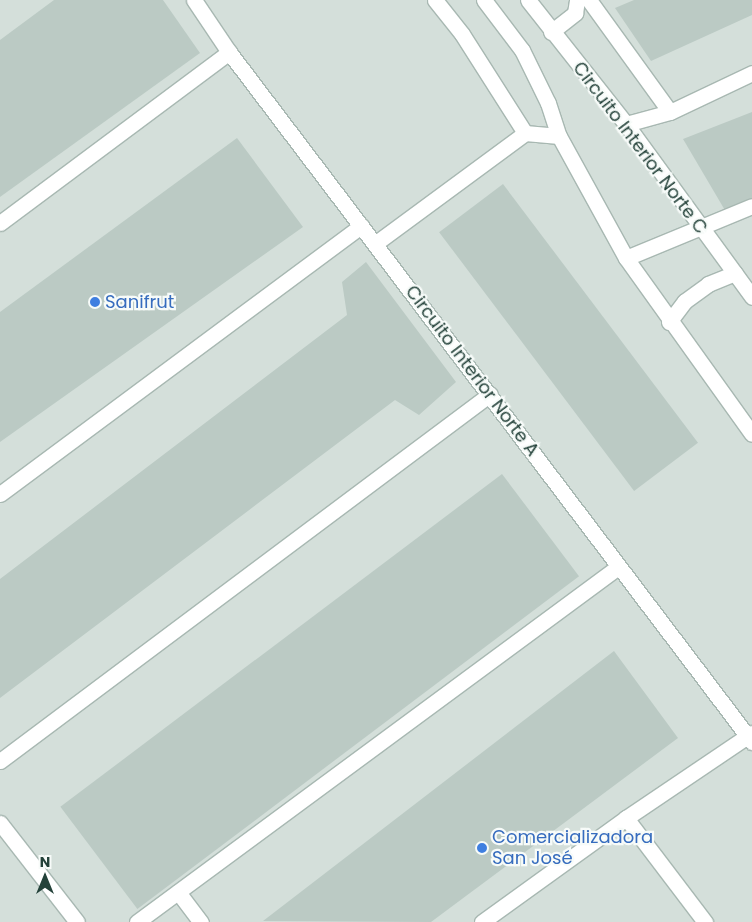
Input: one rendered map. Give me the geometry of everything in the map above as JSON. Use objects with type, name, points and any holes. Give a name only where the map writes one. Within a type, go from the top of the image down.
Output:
[{"type":"street","name":"Circuito Interior Norte A","points":[[194,0],[229,52],[361,226],[376,243],[618,567],[751,737]]},
{"type":"street","points":[[435,0],[462,34],[525,133]]},
{"type":"street","points":[[484,0],[522,50],[548,102],[559,136],[626,258],[669,322],[752,434]]},
{"type":"street","name":"Circuito Interior Norte C","points":[[528,0],[551,32],[626,124],[752,297]]},
{"type":"street","points":[[551,32],[575,13],[577,0]]},
{"type":"street","points":[[589,0],[670,112]]},
{"type":"street","points":[[0,222],[229,52]]},
{"type":"street","points":[[626,124],[670,112],[752,73]]},
{"type":"street","points":[[376,243],[525,133],[559,136]]},
{"type":"street","points":[[626,258],[752,206]]},
{"type":"street","points":[[0,494],[361,226]]},
{"type":"street","points":[[669,322],[685,301],[708,284],[735,273]]},
{"type":"street","points":[[0,761],[490,394]]},
{"type":"street","points":[[137,922],[618,567]]},
{"type":"street","points":[[486,921],[626,818],[751,737]]},
{"type":"street","points":[[626,818],[705,922]]},
{"type":"street","points":[[0,823],[77,922]]},
{"type":"street","points":[[178,892],[201,922]]},
{"type":"shaded area","points":[[0,0],[752,0],[752,922],[0,922]]},
{"type":"building","points":[[54,0],[163,0],[200,53],[0,197],[0,40]]},
{"type":"building","points":[[634,0],[752,0],[752,15],[651,61],[615,8]]},
{"type":"building","points":[[752,112],[752,200],[726,212],[683,139]]},
{"type":"building","points":[[237,138],[303,227],[0,442],[0,312]]},
{"type":"building","points":[[503,184],[698,443],[634,491],[439,232]]},
{"type":"building","points":[[366,262],[456,382],[419,415],[395,400],[0,698],[0,579],[347,315],[342,282]]},
{"type":"building","points":[[502,474],[579,576],[137,909],[60,807]]},
{"type":"building","points":[[614,651],[678,738],[431,922],[263,921]]},
{"type":"place","name":"Sanifrut","points":[[95,302]]},
{"type":"place","name":"Comercializadora San José","points":[[482,848]]}]
